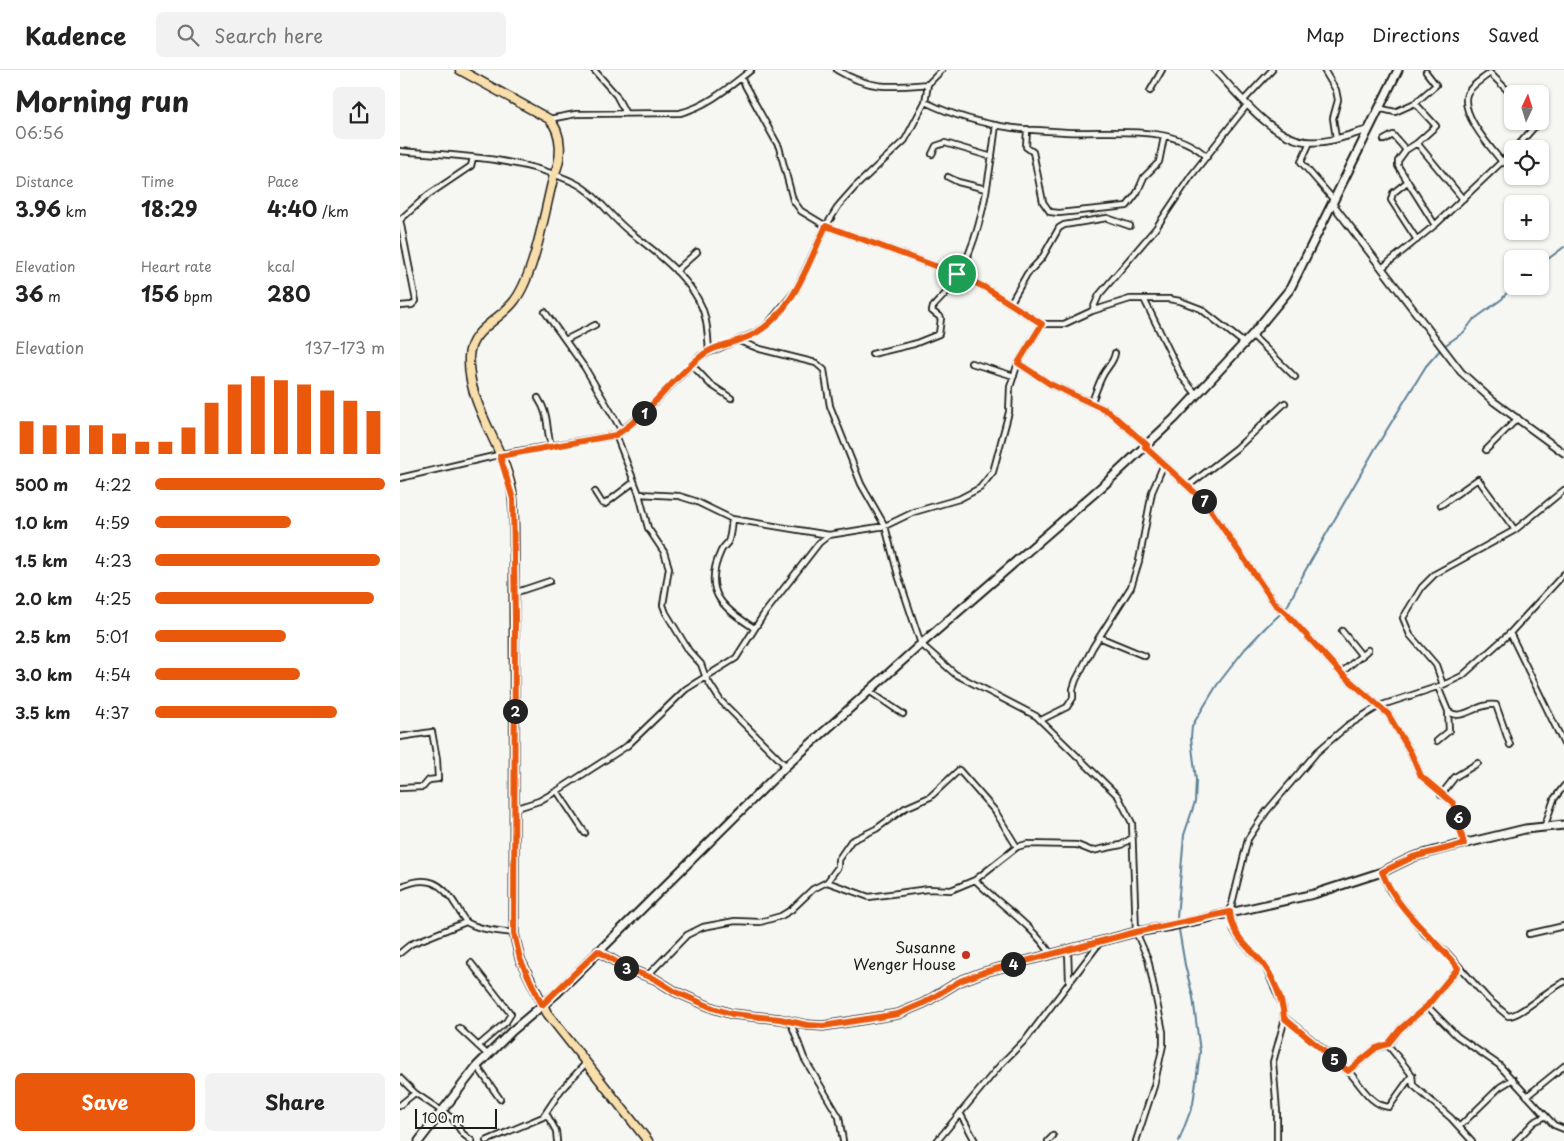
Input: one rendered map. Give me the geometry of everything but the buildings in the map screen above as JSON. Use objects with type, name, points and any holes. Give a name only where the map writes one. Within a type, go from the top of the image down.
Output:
[{"type":"main road","points":[[460,70],[549,118],[554,123],[558,138],[558,165],[520,293],[508,308],[483,329],[470,348],[470,367],[475,394],[500,456],[513,499],[514,933],[520,959],[542,1005],[648,1141]]},
{"type":"main road","points":[[419,1141],[441,1110],[477,1066],[512,1031],[598,951],[786,766],[1146,446],[1197,395],[1252,335],[1290,290],[1398,70]]},
{"type":"main road","points":[[598,951],[611,960],[713,1008],[732,1014],[823,1026],[898,1014],[918,1007],[960,981],[984,972],[1136,932],[1172,926],[1314,894],[1382,872],[1413,857],[1464,844],[1544,825],[1564,825]]},
{"type":"street","points":[[594,70],[616,94],[625,112]]},
{"type":"street","points":[[549,118],[576,114],[680,112],[694,110],[708,103],[751,70]]},
{"type":"street","points":[[837,70],[854,80],[876,86],[928,84]]},
{"type":"street","points":[[400,478],[551,445],[616,435],[643,414],[692,365],[709,351],[739,341],[766,326],[796,290],[826,226],[855,187],[905,140],[925,102],[928,84],[942,70]]},
{"type":"street","points":[[1150,92],[1162,70]]},
{"type":"street","points":[[1215,70],[1246,102],[1280,132],[1295,139],[1310,142],[1367,130]]},
{"type":"street","points":[[1092,311],[1099,295],[1158,225],[1164,214],[1246,102],[1272,70]]},
{"type":"street","points":[[1324,70],[1336,90],[1338,100],[1333,118],[1336,138]]},
{"type":"street","points":[[1378,108],[1394,112],[1415,103],[1436,85],[1426,72]]},
{"type":"street","points":[[1383,267],[1436,225],[1502,163],[1478,130],[1466,103],[1467,94],[1490,73],[1504,87]]},
{"type":"street","points":[[741,78],[779,147],[793,200],[801,211],[826,226],[957,274],[1042,324],[1064,324],[1092,311],[1130,299],[1169,299],[1192,305],[1211,316],[1244,343]]},
{"type":"street","points":[[925,102],[963,117],[996,125],[1068,132],[1113,131],[1164,137],[1185,143],[1206,157]]},
{"type":"street","points":[[1415,103],[1436,126],[1406,150],[1398,161],[1407,182],[1421,199],[1436,225]]},
{"type":"street","points":[[872,354],[938,336],[941,318],[932,311],[933,307],[953,284],[973,240],[986,189],[996,125]]},
{"type":"street","points":[[1027,129],[1026,147],[1033,152],[1043,202],[1050,212],[1059,213],[1126,206],[1137,193],[1144,177],[1159,162],[1164,137]]},
{"type":"street","points":[[1523,140],[1532,130]]},
{"type":"street","points":[[1384,140],[1394,136],[1406,150]]},
{"type":"street","points":[[1310,142],[1301,162],[1383,267],[1438,344],[1477,387],[1564,453]]},
{"type":"street","points":[[932,154],[936,146],[945,143],[992,157]]},
{"type":"street","points":[[1417,143],[1463,199]]},
{"type":"street","points":[[400,151],[473,158],[520,165],[575,183],[593,195],[619,224],[676,270],[705,315],[709,351]]},
{"type":"street","points":[[400,306],[412,305],[416,301],[400,220],[428,194],[471,166],[473,158]]},
{"type":"street","points":[[948,177],[958,182],[986,189]]},
{"type":"street","points":[[1407,182],[1397,189],[1391,200],[1417,240]]},
{"type":"street","points":[[1010,304],[1027,274],[1042,258],[1059,228],[1064,225],[1107,218],[1130,226]]},
{"type":"street","points":[[676,270],[698,252]]},
{"type":"street","points":[[1144,299],[1182,377],[1197,395]]},
{"type":"street","points":[[545,312],[565,340],[622,431]]},
{"type":"street","points":[[565,340],[595,324]]},
{"type":"street","points":[[639,494],[679,496],[695,501],[732,519],[829,534],[884,526],[914,512],[959,499],[971,493],[993,472],[1010,412],[1008,400],[1018,363],[1042,324]]},
{"type":"street","points":[[1252,335],[1295,378]]},
{"type":"street","points":[[739,341],[760,350],[816,363],[824,370],[830,406],[861,484],[884,526],[921,644],[955,674],[1026,710],[1041,720],[1074,755],[1118,796],[1132,823],[1136,932],[1148,959],[1163,1032],[1163,1045],[1154,1086],[1136,1141]]},
{"type":"street","points":[[1091,402],[1099,389],[1102,375],[1115,353]]},
{"type":"street","points":[[971,363],[1014,376]]},
{"type":"street","points":[[1018,363],[1050,384],[1108,411],[1205,502],[1275,604],[1286,613],[1341,673],[1388,714],[1404,740],[1421,776],[1453,803],[1464,844]]},
{"type":"street","points":[[692,365],[710,384],[731,398]]},
{"type":"street","points":[[538,398],[547,414],[547,430],[551,445]]},
{"type":"street","points":[[1188,486],[1237,448],[1285,403]]},
{"type":"street","points":[[1486,450],[1518,418]]},
{"type":"street","points":[[616,435],[639,494],[648,528],[664,552],[669,568],[663,605],[666,613],[689,651],[701,664],[706,678],[720,700],[786,766]]},
{"type":"street","points":[[1041,720],[1067,707],[1073,698],[1073,688],[1076,680],[1099,637],[1131,587],[1139,561],[1152,492],[1164,464]]},
{"type":"street","points":[[1442,505],[1478,479],[1514,530]]},
{"type":"street","points":[[595,492],[602,503],[605,504],[634,482]]},
{"type":"street","points":[[1437,741],[1449,731],[1448,711],[1436,665],[1408,630],[1404,616],[1422,587],[1434,574],[1514,530],[1564,490]]},
{"type":"street","points":[[732,519],[727,544],[720,552],[712,576],[714,589],[722,604],[754,628]]},
{"type":"street","points":[[514,809],[539,801],[557,791],[627,746],[686,689],[736,658],[754,628],[818,543],[829,534]]},
{"type":"street","points":[[1277,1141],[1273,1062],[1284,1018],[1283,1007],[1269,973],[1260,960],[1241,941],[1232,925],[1230,912],[1248,840],[1266,812],[1317,752],[1347,726],[1379,706],[1441,686],[1462,676],[1510,633],[1564,574]]},
{"type":"street","points":[[514,593],[550,581]]},
{"type":"street","points":[[1342,631],[1362,656]]},
{"type":"street","points":[[1510,633],[1564,744]]},
{"type":"street","points":[[1099,637],[1145,656]]},
{"type":"street","points":[[1341,673],[1368,650]]},
{"type":"street","points":[[869,691],[903,714]]},
{"type":"street","points":[[1448,711],[1455,715],[1462,714],[1478,706],[1496,705],[1510,745]]},
{"type":"street","points":[[400,737],[432,732],[438,770],[438,779],[428,780],[422,787],[400,788]]},
{"type":"street","points":[[1441,794],[1455,777],[1478,763]]},
{"type":"street","points":[[647,976],[670,951],[693,932],[714,924],[735,921],[760,922],[781,916],[791,910],[813,889],[828,882],[838,867],[838,860],[851,841],[876,829],[904,808],[930,797],[959,770],[995,811],[1017,847]]},
{"type":"street","points":[[1544,825],[1554,799],[1564,786]]},
{"type":"street","points":[[557,791],[585,833]]},
{"type":"street","points":[[828,882],[869,897],[928,889],[950,890],[975,880],[1017,847],[1027,844],[1077,846],[1092,851],[1121,845],[1132,838]]},
{"type":"street","points":[[1382,872],[1390,891],[1425,934],[1447,953],[1458,968],[1508,1016],[1519,1013],[1542,995],[1564,982]]},
{"type":"street","points":[[400,887],[414,880],[435,883],[455,902],[466,922],[482,928],[514,933]]},
{"type":"street","points":[[975,880],[995,900],[1030,928],[1051,954]]},
{"type":"street","points":[[400,953],[407,948],[466,922]]},
{"type":"street","points":[[1529,934],[1564,926]]},
{"type":"street","points":[[937,1141],[1002,1063],[1027,1038],[1101,941]]},
{"type":"street","points":[[400,948],[407,948]]},
{"type":"street","points":[[1068,950],[1069,982]]},
{"type":"street","points":[[471,963],[511,1014],[506,1022],[478,1046]]},
{"type":"street","points":[[1348,1071],[1376,1048],[1388,1044],[1400,1029],[1427,1006],[1458,968]]},
{"type":"street","points":[[1427,1006],[1457,1036],[1499,1065],[1554,1125],[1564,1129]]},
{"type":"street","points":[[1284,1018],[1348,1071],[1373,1100],[1382,1106],[1389,1108],[1412,1075]]},
{"type":"street","points":[[506,1022],[512,1031]]},
{"type":"street","points":[[791,1023],[804,1058],[839,1117],[843,1141]]},
{"type":"street","points":[[459,1028],[488,1055]]},
{"type":"street","points":[[1388,1044],[1412,1075],[1413,1085],[1460,1126],[1472,1141]]},
{"type":"street","points":[[486,1141],[533,1122],[546,1113],[562,1090],[586,1063]]},
{"type":"street","points":[[477,1066],[500,1099]]},
{"type":"street","points":[[1527,1096],[1564,1066]]},
{"type":"street","points":[[400,1078],[415,1093],[441,1110],[472,1141]]},
{"type":"street","points":[[1460,1126],[1500,1087],[1513,1079]]},
{"type":"street","points":[[400,1105],[415,1093]]},
{"type":"street","points":[[546,1113],[556,1131],[557,1141]]},
{"type":"street","points":[[960,1113],[975,1141]]},
{"type":"street","points":[[1516,1141],[1534,1122],[1546,1116]]},
{"type":"street","points":[[1048,1141],[1053,1136]]},
{"type":"waterway","points":[[1549,258],[1564,247]]},
{"type":"waterway","points":[[1444,346],[1464,332],[1473,320],[1505,295]]},
{"type":"waterway","points":[[1179,1141],[1193,1104],[1200,1052],[1193,997],[1177,918],[1184,835],[1195,802],[1196,780],[1191,738],[1192,726],[1217,685],[1245,649],[1286,609],[1305,571],[1375,449],[1426,366],[1441,349]]},
{"type":"place","name":"Susanne Wenger House","points":[[966,955]]},
{"type":"route","points":[[826,226],[957,274],[984,287],[1042,324],[1018,363],[1050,384],[1108,411],[1147,445],[1145,447],[1205,502],[1275,604],[1286,613],[1341,673],[1388,714],[1411,753],[1421,776],[1453,803],[1459,818],[1464,844],[1413,857],[1382,872],[1390,891],[1402,907],[1425,934],[1447,953],[1458,968],[1427,1006],[1400,1029],[1388,1044],[1376,1048],[1348,1071],[1284,1018],[1283,1007],[1269,973],[1234,931],[1230,912],[1172,926],[1136,932],[984,972],[960,981],[911,1010],[898,1014],[823,1026],[732,1014],[713,1008],[676,992],[655,979],[628,969],[598,951],[557,993],[542,1005],[530,982],[520,959],[514,933],[515,617],[513,499],[506,469],[500,456],[534,448],[616,435],[622,431],[643,414],[700,356],[739,341],[766,326],[796,290],[826,226]]}]
